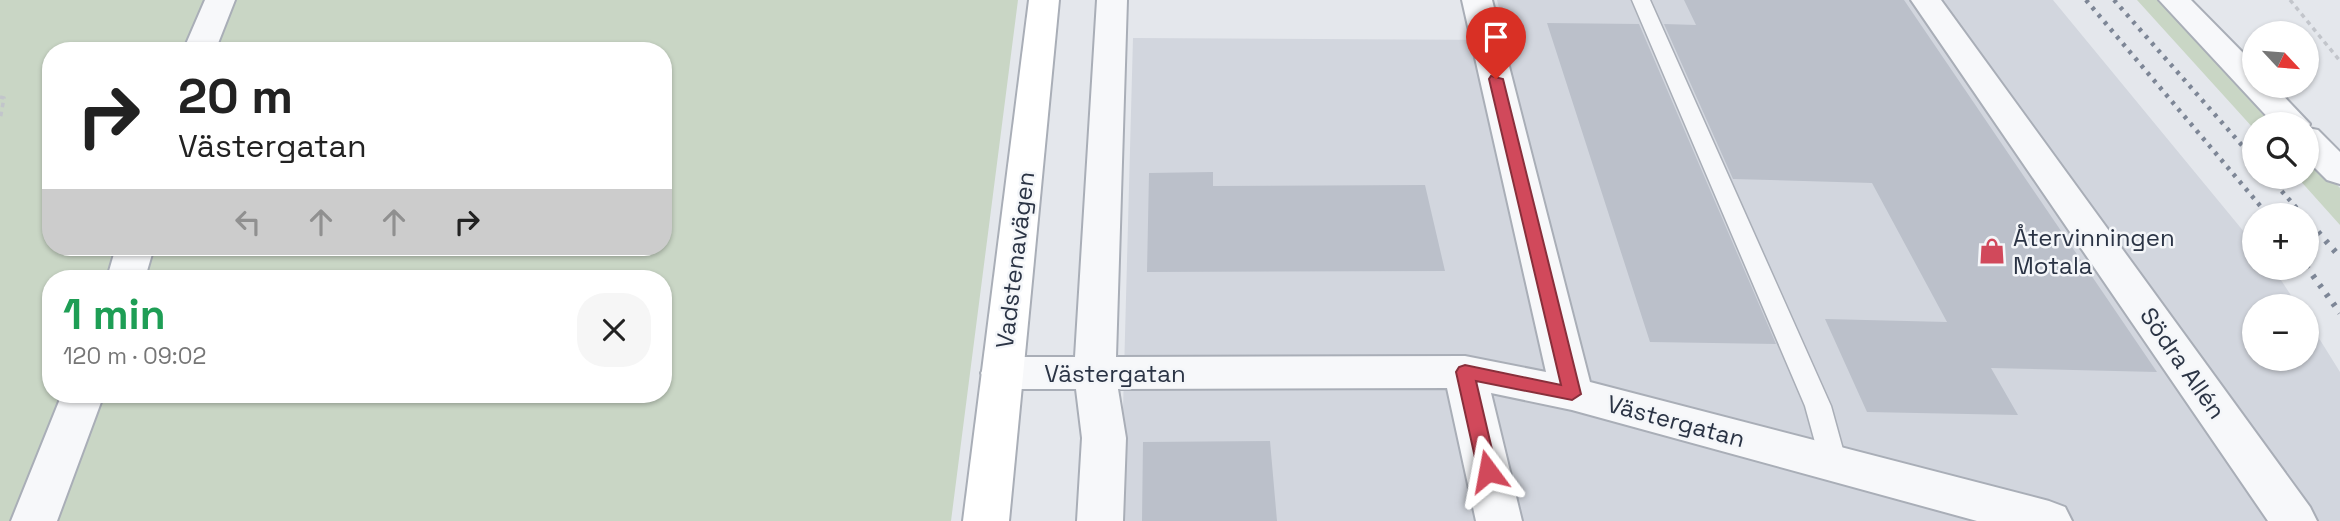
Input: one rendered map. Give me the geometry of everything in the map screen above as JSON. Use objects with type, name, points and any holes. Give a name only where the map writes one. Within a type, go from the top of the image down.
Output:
[{"type":"main road","name":"Vadstenavägen","points":[[986,521],[1044,0]]},
{"type":"street","points":[[203,42],[220,0]]},
{"type":"street","points":[[1100,521],[1104,438],[1096,373],[1112,0]]},
{"type":"street","points":[[1477,0],[1572,394]]},
{"type":"street","name":"Södra Allén","points":[[1926,0],[2294,521]]},
{"type":"street","points":[[2174,0],[2242,71]]},
{"type":"street","points":[[2268,98],[2281,112]]},
{"type":"street","points":[[2319,151],[2340,173]]},
{"type":"street","points":[[1465,372],[1499,521]]},
{"type":"street","name":"Västergatan","points":[[1002,373],[1465,372],[1572,394],[2049,521]]},
{"type":"street","points":[[34,521],[80,403]]},
{"type":"lane","points":[[1641,0],[1818,406],[1834,464]]},
{"type":"path","points":[[2290,0],[2340,61]]},
{"type":"path","points":[[0,97],[4,98],[0,120]]},
{"type":"shaded area","points":[[1497,0],[2053,0],[2242,229],[2242,280],[2281,280],[2290,294],[2242,294],[2242,371],[2319,371],[2319,338],[2340,372],[2340,521],[1120,521],[1133,38],[1507,40]]},
{"type":"green space","points":[[0,0],[1018,0],[951,521],[0,521]]},
{"type":"green space","points":[[2137,0],[2161,0],[2242,85],[2242,98],[2254,98],[2268,112],[2242,112],[2242,116]]},
{"type":"green space","points":[[2319,166],[2340,188],[2340,225],[2308,189],[2319,189]]},
{"type":"building","name":"Återvinningen Motala","points":[[1684,0],[1904,0],[2157,372],[1991,368],[2018,415],[1867,412],[1825,319],[1947,322],[1872,183],[1733,179],[1664,24],[1696,25]]},
{"type":"building","points":[[1547,23],[1639,24],[1776,344],[1650,342]]},
{"type":"building","points":[[1213,172],[1213,186],[1425,185],[1445,271],[1147,272],[1149,173]]},
{"type":"building","points":[[1270,441],[1277,521],[1142,521],[1143,442]]},
{"type":"railway","points":[[2086,0],[2258,203]]},
{"type":"railway","points":[[2114,0],[2242,145]]},
{"type":"railway","points":[[2280,189],[2292,203]]},
{"type":"railway","points":[[2319,233],[2340,257]]},
{"type":"railway","points":[[2316,280],[2340,313]]},
{"type":"place","name":"Återvinningen Motala","points":[[1992,251]]},
{"type":"route","points":[[1488,471],[1465,372],[1520,381],[1572,394],[1496,79]]}]
